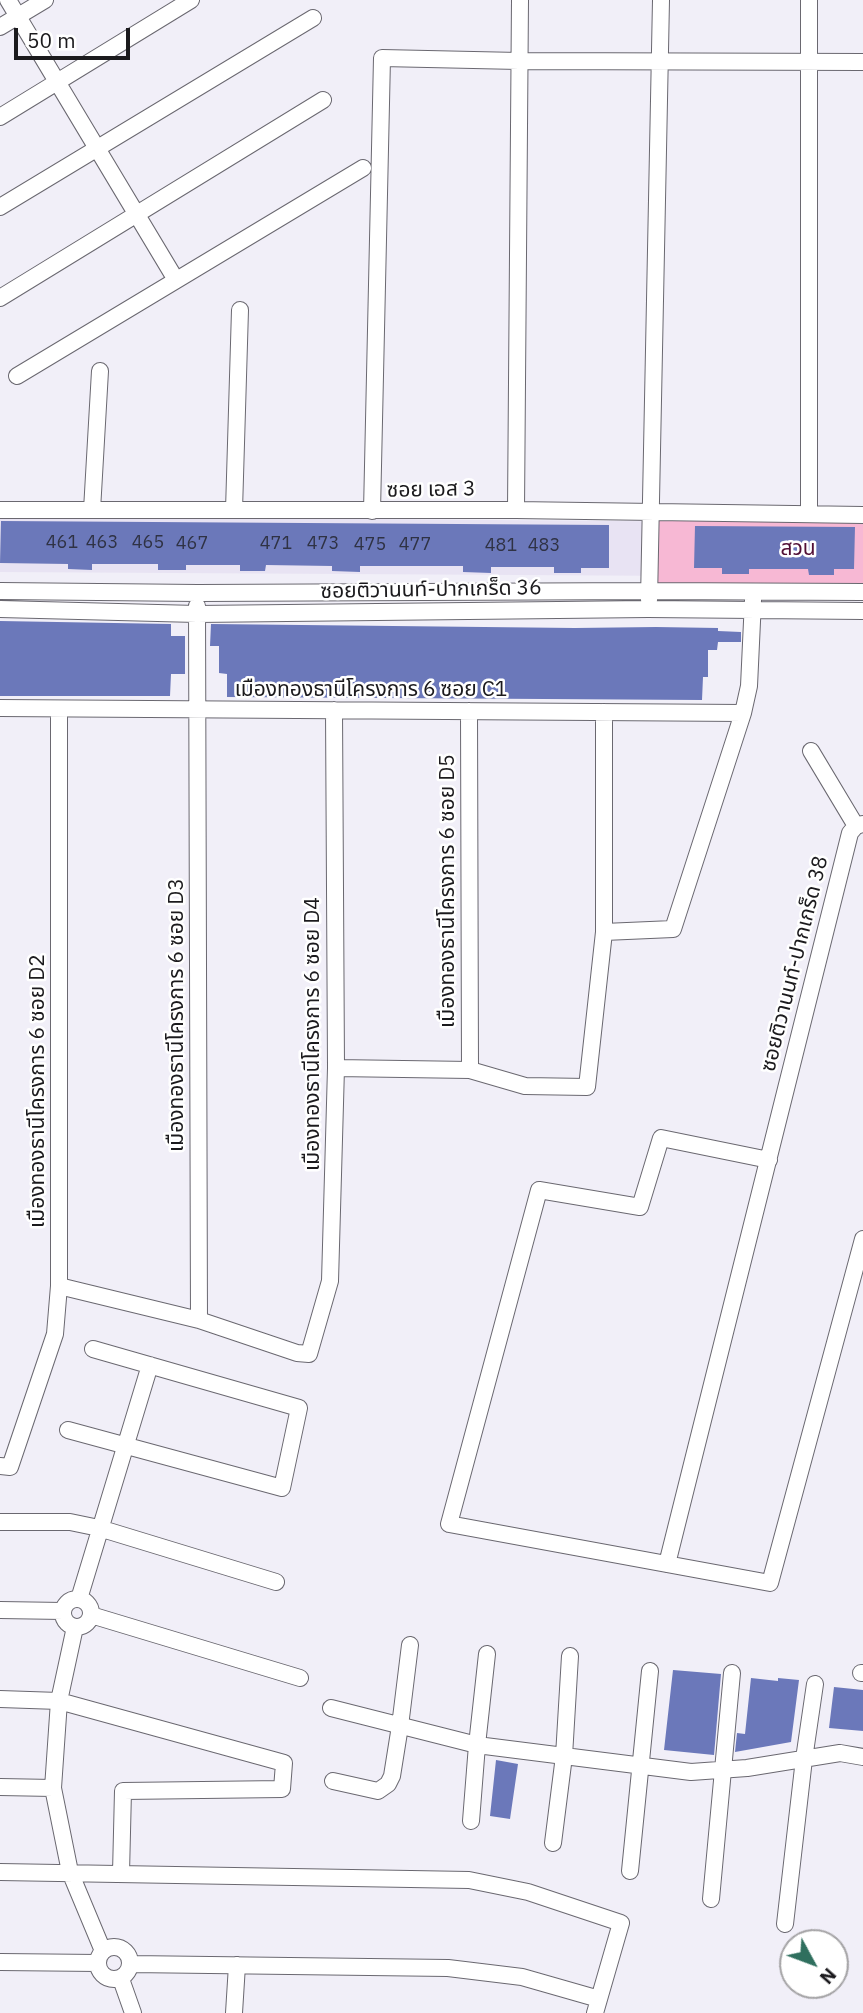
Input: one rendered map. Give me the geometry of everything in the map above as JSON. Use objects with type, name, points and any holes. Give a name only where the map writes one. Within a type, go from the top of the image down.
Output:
[{"type":"street","points":[[8,0],[176,280]]},
{"type":"street","points":[[0,27],[45,0]]},
{"type":"street","points":[[0,117],[191,0]]},
{"type":"street","points":[[516,510],[520,0]]},
{"type":"street","points":[[648,610],[661,0]]},
{"type":"street","points":[[809,0],[809,514]]},
{"type":"street","points":[[0,207],[313,18]]},
{"type":"street","points":[[372,511],[382,58],[863,62]]},
{"type":"street","points":[[0,298],[323,100]]},
{"type":"street","points":[[17,376],[363,168]]},
{"type":"street","points":[[234,510],[240,310]]},
{"type":"street","points":[[92,510],[100,371]]},
{"type":"street","name":"ซอย เอส 3","points":[[0,510],[516,510],[863,514]]},
{"type":"street","name":"ซอยติวานนท์-ปากเกร็ด 36","points":[[0,590],[198,593],[863,592]]},
{"type":"street","points":[[604,932],[673,929],[743,713],[749,686],[754,591]]},
{"type":"street","name":"เมืองทองธานีโครงการ 6 ซอย D3","points":[[198,593],[199,1320]]},
{"type":"street","name":"ซอยติวานนท์-ปากเกร็ด 36","points":[[0,609],[197,614],[863,611]]},
{"type":"street","name":"เมืองทองธานีโครงการ 6 ซอย C1","points":[[0,708],[743,713]]},
{"type":"street","name":"เมืองทองธานีโครงการ 6 ซอย D2","points":[[5,1467],[55,1334],[59,1286],[59,709]]},
{"type":"street","name":"เมืองทองธานีโครงการ 6 ซอย D4","points":[[199,1320],[298,1353],[309,1354],[330,1281],[336,1068],[334,710]]},
{"type":"street","name":"เมืองทองธานีโครงการ 6 ซอย D5","points":[[469,711],[470,1070]]},
{"type":"street","points":[[336,1068],[470,1070],[525,1086],[587,1087],[604,932],[604,712]]},
{"type":"street","points":[[811,751],[859,825]]},
{"type":"street","name":"ซอยติวานนท์-ปากเกร็ด 38","points":[[667,1564],[848,841],[859,825]]},
{"type":"street","points":[[769,1160],[661,1138],[640,1207],[539,1190],[449,1524],[770,1583],[863,1239]]},
{"type":"street","points":[[59,1286],[199,1320]]},
{"type":"street","points":[[68,1430],[282,1488],[299,1408],[93,1349]]},
{"type":"street","points":[[79,1599],[150,1365]]},
{"type":"street","points":[[0,1522],[70,1522],[99,1528],[276,1582]]},
{"type":"street","points":[[79,1599],[89,1605],[91,1615],[86,1625],[75,1627],[66,1622],[63,1611],[69,1602],[79,1599]]},
{"type":"street","points":[[0,1611],[63,1611]]},
{"type":"street","points":[[91,1615],[299,1678]]},
{"type":"street","points":[[0,1962],[100,1957],[108,1948],[121,1948],[127,1952],[131,1964],[121,1979],[108,1979],[99,1970],[100,1957],[70,1872],[53,1788],[59,1701],[75,1627]]},
{"type":"street","points":[[333,1781],[378,1791],[385,1788],[392,1776],[410,1644]]},
{"type":"street","points":[[471,1821],[487,1654]]},
{"type":"street","points":[[553,1843],[564,1756],[570,1656]]},
{"type":"street","points":[[630,1871],[650,1671]]},
{"type":"street","points":[[711,1899],[732,1673]]},
{"type":"street","points":[[785,1924],[815,1684]]},
{"type":"street","points":[[0,1699],[59,1701],[284,1763],[282,1789],[123,1791],[121,1873]]},
{"type":"street","points":[[331,1708],[477,1745],[691,1772],[840,1753],[863,1757]]},
{"type":"street","points":[[0,1787],[53,1788]]},
{"type":"street","points":[[0,1872],[469,1880],[528,1892],[621,1923],[597,2006],[522,1977],[448,1968],[131,1964]]},
{"type":"street","points":[[234,2013],[237,1965]]},
{"type":"street","points":[[121,1979],[133,2013]]},
{"type":"shaded area","points":[[0,516],[863,523],[863,577],[0,572]]},
{"type":"green space","name":"สวน","points":[[651,513],[863,515],[863,584],[651,583]]},
{"type":"building","points":[[1,521],[609,525],[609,568],[581,568],[581,573],[554,573],[554,567],[491,567],[491,573],[463,572],[463,566],[360,566],[360,572],[332,571],[332,566],[266,565],[265,571],[240,571],[240,565],[186,565],[186,570],[158,570],[158,564],[92,564],[92,570],[68,569],[68,564],[0,563]]},
{"type":"building","points":[[695,526],[855,527],[854,569],[834,569],[834,575],[809,575],[808,569],[749,569],[749,574],[722,574],[722,568],[694,568]]},
{"type":"building","points":[[0,621],[171,624],[171,636],[185,636],[185,674],[171,674],[170,696],[0,696]]},
{"type":"building","points":[[211,624],[718,628],[718,631],[741,632],[741,642],[718,642],[717,650],[708,650],[708,677],[703,677],[702,700],[227,697],[227,674],[219,673],[219,646],[210,646]]},
{"type":"building","points":[[673,1670],[721,1674],[714,1755],[664,1750]]},
{"type":"building","points":[[751,1678],[799,1680],[791,1742],[735,1752],[737,1733],[745,1734]]},
{"type":"building","points":[[834,1687],[863,1690],[863,1731],[829,1728]]},
{"type":"building","points":[[496,1760],[518,1764],[510,1819],[490,1816]]}]
